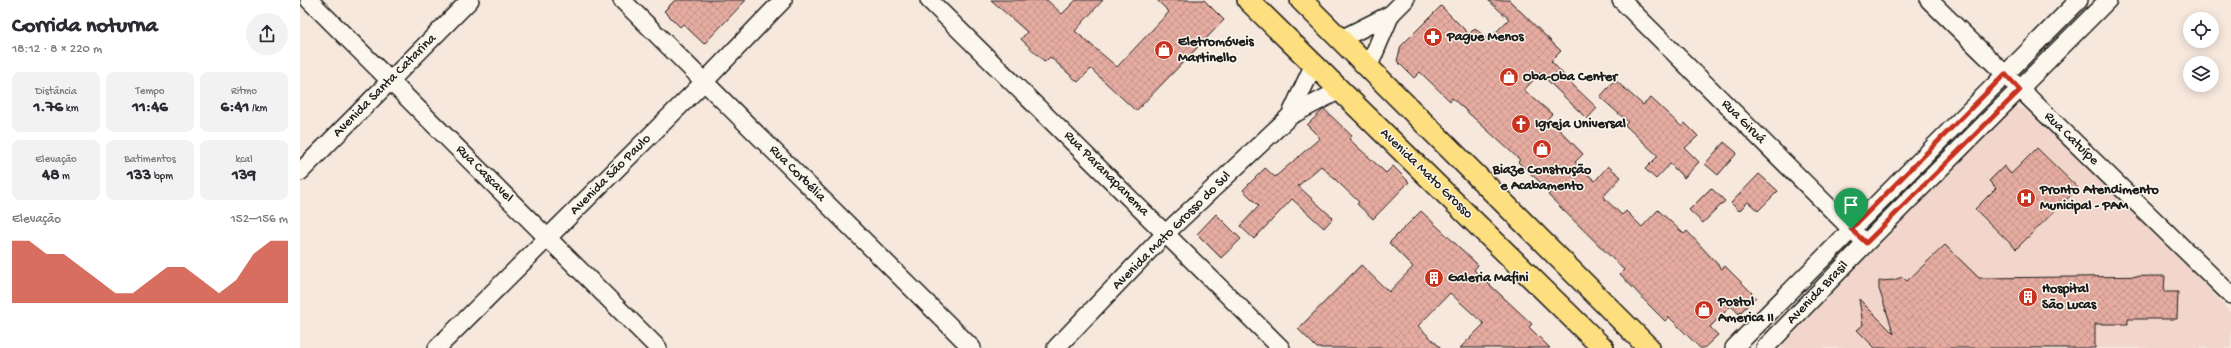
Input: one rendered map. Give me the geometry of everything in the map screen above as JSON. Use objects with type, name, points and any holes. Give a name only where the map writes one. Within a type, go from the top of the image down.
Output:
[{"type":"main road","name":"Avenida Mato Grosso","points":[[1248,0],[1603,348]]},
{"type":"main road","points":[[1301,0],[1649,348]]},
{"type":"street","name":"Rua Cascavel","points":[[309,0],[658,348]]},
{"type":"street","name":"Avenida Santa Catarina","points":[[300,172],[470,0]]},
{"type":"street","name":"Rua Corbélia","points":[[622,0],[972,348]]},
{"type":"street","name":"Avenida São Paulo","points":[[437,348],[704,82],[783,0]]},
{"type":"street","name":"Rua Paranapanema","points":[[929,0],[1281,348]]},
{"type":"street","points":[[1341,39],[1391,14],[1405,0]]},
{"type":"street","name":"Rua Giruá","points":[[1621,0],[1866,243]]},
{"type":"street","name":"Rua Catuípe","points":[[1929,0],[2231,295]]},
{"type":"street","name":"Avenida Brasil","points":[[1734,348],[2079,0]]},
{"type":"street","name":"Avenida Brasil","points":[[1765,348],[1866,243],[2108,0]]},
{"type":"street","points":[[1368,68],[1391,14]]},
{"type":"street","points":[[1290,116],[1314,64]]},
{"type":"street","points":[[1290,116],[1340,90]]},
{"type":"street","name":"Avenida Mato Grosso do Sul","points":[[1056,348],[1166,233],[1290,116]]},
{"type":"shaded area","points":[[2014,107],[2025,109],[2169,245],[2231,313],[2231,348],[1776,348]]},
{"type":"building","points":[[675,0],[746,0],[704,44],[683,24],[680,27],[664,11]]},
{"type":"building","points":[[991,0],[1047,0],[1062,14],[1076,0],[1103,0],[1075,31],[1117,67],[1169,12],[1157,0],[1204,0],[1224,20],[1136,111],[1091,69],[1078,82],[1050,57],[1045,62],[1021,39],[1027,32]]},
{"type":"building","points":[[1488,0],[1509,0],[1561,51],[1551,61],[1597,108],[1587,119],[1540,73],[1524,90],[1552,114],[1548,118],[1583,154],[1575,162],[1595,181],[1608,166],[1621,177],[1603,197],[1622,215],[1626,211],[1642,227],[1658,210],[1684,234],[1687,231],[1722,269],[1725,266],[1756,297],[1739,314],[1731,306],[1710,327],[1718,335],[1704,348],[1700,348],[1669,317],[1665,321],[1649,305],[1620,274],[1624,270],[1548,195],[1551,192],[1518,162],[1520,160],[1452,98],[1450,101],[1420,72],[1414,78],[1397,61],[1401,46],[1441,6],[1469,34],[1475,28],[1488,40],[1509,19]]},
{"type":"building","points":[[1615,80],[1643,105],[1651,98],[1682,127],[1685,123],[1698,136],[1685,148],[1699,162],[1684,178],[1670,164],[1656,179],[1645,169],[1658,156],[1625,125],[1628,122],[1600,97]]},
{"type":"building","points":[[1324,109],[1352,136],[1349,139],[1386,173],[1393,166],[1409,182],[1373,219],[1357,204],[1359,202],[1321,166],[1298,186],[1333,218],[1324,228],[1292,199],[1254,239],[1240,226],[1259,206],[1243,190],[1265,168],[1275,177],[1320,138],[1307,125]]},
{"type":"building","points":[[1724,142],[1737,153],[1718,175],[1705,164]]},
{"type":"building","name":"Pronto Atendimento Municipal - PAM","points":[[2037,148],[2078,188],[2016,249],[1975,209],[1996,188],[1989,181],[2004,166],[2011,174]]},
{"type":"building","points":[[1759,174],[1778,191],[1758,211],[1748,202],[1739,211],[1731,203]]},
{"type":"building","points":[[1711,188],[1725,201],[1703,223],[1689,210]]},
{"type":"building","name":"Galeria Mafini","points":[[1421,211],[1478,265],[1474,270],[1532,324],[1529,327],[1550,348],[1460,348],[1484,324],[1450,293],[1418,326],[1441,348],[1317,348],[1298,329],[1361,265],[1389,292],[1413,267],[1389,243]]},
{"type":"building","points":[[1216,214],[1241,239],[1221,258],[1197,234]]},
{"type":"building","name":"Hospital São Lucas","points":[[1945,245],[1979,278],[2165,276],[2164,292],[2178,292],[2177,319],[2128,319],[2128,324],[2095,324],[2095,348],[1875,348],[1857,330],[1863,325],[1859,299],[1894,334],[1879,289],[1879,281],[1894,280],[1902,277],[1907,281]]},
{"type":"place","name":"Pague Menos","points":[[1433,37]]},
{"type":"place","name":"Eletromóveis Martinello","points":[[1164,50]]},
{"type":"place","name":"Oba-Oba Center","points":[[1509,77]]},
{"type":"place","name":"Igreja Universal","points":[[1521,124]]},
{"type":"place","name":"Biaze Construção e Acabamento","points":[[1542,149]]},
{"type":"place","name":"Pronto Atendimento Municipal - PAM","points":[[2026,198]]},
{"type":"place","name":"Galeria Mafini","points":[[1434,278]]},
{"type":"place","name":"Hospital São Lucas","points":[[2028,297]]},
{"type":"place","name":"Postol America II","points":[[1704,310]]},
{"type":"route","points":[[2005,74],[2020,90],[1866,243],[1851,229],[2005,74]]}]
